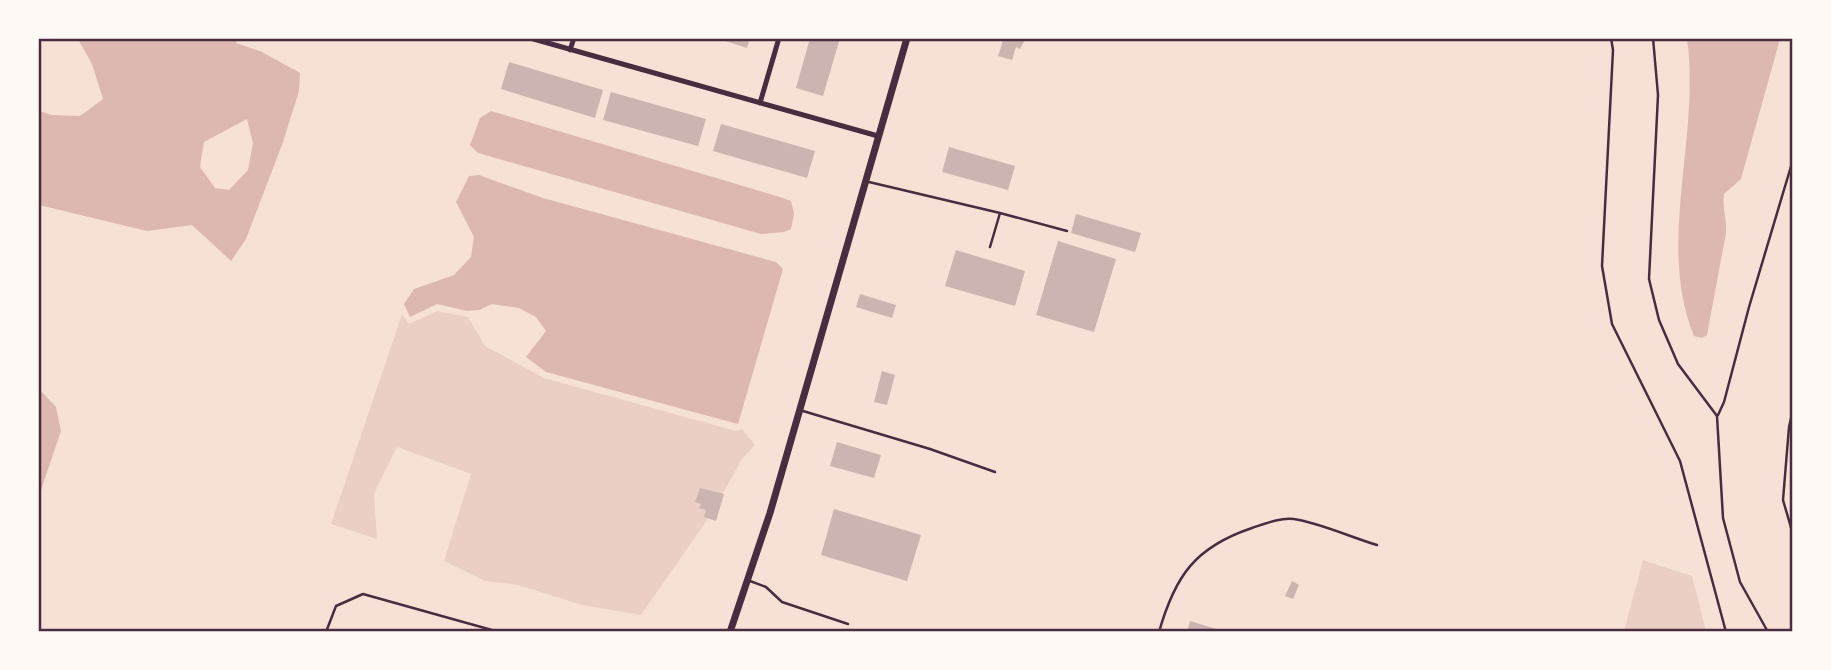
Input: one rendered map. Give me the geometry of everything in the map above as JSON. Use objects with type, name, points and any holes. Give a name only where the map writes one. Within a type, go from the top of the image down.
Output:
[{"type":"street","points":[[530,38],[878,136]]},
{"type":"street","points":[[570,50],[574,38]]},
{"type":"street","points":[[760,103],[779,38]]},
{"type":"street","points":[[730,632],[770,513],[906,38]]},
{"type":"lane","points":[[1611,38],[1613,50],[1602,266],[1612,324],[1680,461],[1726,632]]},
{"type":"lane","points":[[1653,38],[1658,95],[1649,279],[1659,320],[1678,364],[1717,416]]},
{"type":"lane","points":[[1768,632],[1740,582],[1723,518],[1717,416],[1724,402],[1749,307],[1793,163]]},
{"type":"lane","points":[[865,181],[1067,231]]},
{"type":"lane","points":[[990,247],[1000,213]]},
{"type":"lane","points":[[800,410],[930,449],[995,472]]},
{"type":"lane","points":[[1793,414],[1789,427],[1783,500],[1793,531]]},
{"type":"lane","points":[[1159,632],[1169,597],[1198,556],[1211,546],[1245,530],[1292,518],[1377,545]]},
{"type":"lane","points":[[747,580],[766,587],[782,602],[848,624]]},
{"type":"lane","points":[[326,632],[336,606],[363,594],[499,632]]},
{"type":"shaded area","points":[[78,39],[238,39],[236,43],[260,51],[300,73],[299,91],[283,142],[246,239],[231,261],[192,225],[147,231],[39,205],[39,111],[52,115],[80,116],[103,99],[92,64]],"holes":[[[247,119],[253,143],[248,170],[229,190],[215,188],[200,167],[204,142]]]},
{"type":"shaded area","points":[[1687,39],[1780,39],[1741,179],[1724,194],[1726,233],[1707,335],[1702,338],[1694,336],[1683,301],[1679,264],[1679,227],[1689,113]]},
{"type":"shaded area","points":[[491,111],[791,201],[794,214],[791,229],[761,234],[478,153],[470,145],[480,118]]},
{"type":"shaded area","points":[[479,175],[543,198],[776,262],[783,269],[738,424],[546,372],[526,357],[546,331],[536,317],[519,308],[492,304],[479,310],[467,311],[437,304],[410,317],[404,304],[414,289],[454,275],[471,257],[474,237],[456,202],[469,176]]},
{"type":"shaded area","points":[[437,311],[468,317],[485,346],[544,378],[736,431],[742,429],[755,445],[742,459],[712,513],[641,615],[582,605],[518,585],[485,581],[444,561],[471,474],[397,447],[374,494],[377,539],[331,524],[402,314],[409,324]]},
{"type":"shaded area","points":[[39,389],[56,407],[61,431],[39,496]]},
{"type":"shaded area","points":[[1643,560],[1692,576],[1706,631],[1624,631]]},
{"type":"building","points":[[716,38],[750,38],[747,48]]},
{"type":"building","points":[[810,38],[840,38],[823,96],[796,88]]},
{"type":"building","points":[[1004,38],[1026,38],[1020,49],[1016,47],[1012,60],[998,56]]},
{"type":"building","points":[[509,62],[603,90],[595,118],[501,89]]},
{"type":"building","points":[[611,92],[706,119],[698,146],[603,120]]},
{"type":"building","points":[[721,124],[815,151],[807,178],[713,151]]},
{"type":"building","points":[[949,147],[1015,166],[1008,190],[942,172]]},
{"type":"building","points":[[1076,214],[1141,233],[1135,252],[1071,233]]},
{"type":"building","points":[[1058,241],[1116,259],[1094,332],[1036,315]]},
{"type":"building","points":[[956,250],[1025,271],[1015,306],[945,286]]},
{"type":"building","points":[[860,294],[896,305],[892,318],[856,307]]},
{"type":"building","points":[[882,371],[895,375],[887,405],[874,402]]},
{"type":"building","points":[[837,442],[881,455],[874,478],[830,466]]},
{"type":"building","points":[[700,488],[724,494],[716,521],[704,517],[706,510],[699,508],[701,504],[695,502]]},
{"type":"building","points":[[834,509],[921,535],[907,581],[821,555]]},
{"type":"building","points":[[1292,581],[1299,585],[1293,599],[1285,596]]},
{"type":"building","points":[[1190,621],[1223,631],[1223,632],[1187,632]]}]
